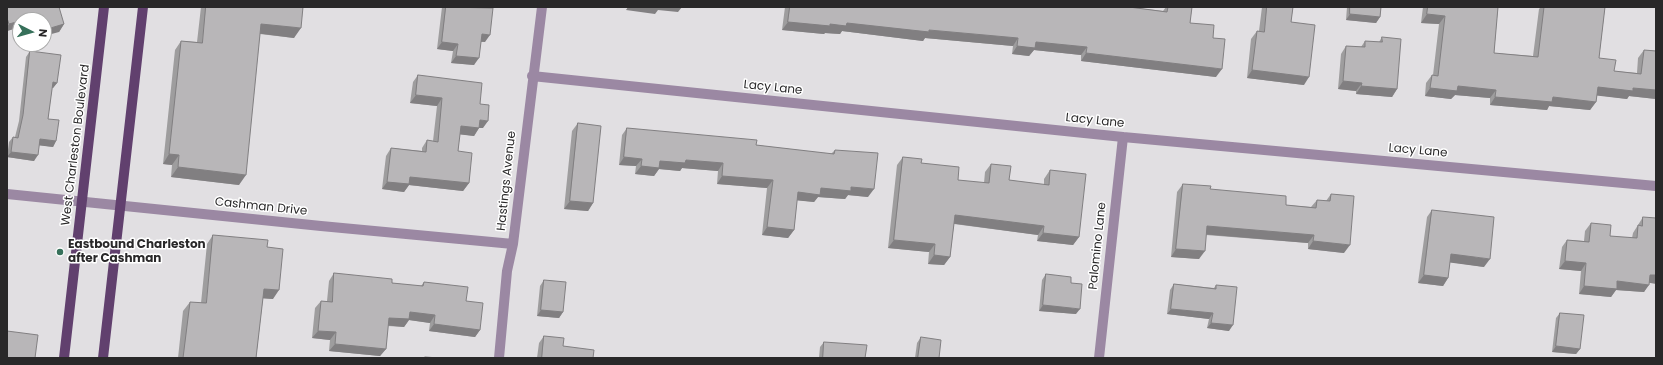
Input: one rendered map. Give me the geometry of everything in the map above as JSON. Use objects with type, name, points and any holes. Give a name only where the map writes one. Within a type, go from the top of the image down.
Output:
[{"type":"main road","name":"West Charleston Boulevard","points":[[64,358],[104,7]]},
{"type":"main road","points":[[103,358],[143,7]]},
{"type":"street","name":"Hastings Avenue","points":[[498,358],[507,271],[513,244],[532,76],[542,7]]},
{"type":"street","name":"Lacy Lane","points":[[532,76],[1123,137],[1656,186]]},
{"type":"street","name":"Palomino Lane","points":[[1099,358],[1123,137]]},
{"type":"street","name":"Cashman Drive","points":[[7,194],[315,226],[513,244]]},
{"type":"building","points":[[7,7],[59,7],[64,24],[52,28],[52,12],[12,12],[12,23],[9,24],[7,18]]},
{"type":"building","points":[[206,7],[303,7],[301,28],[261,24],[246,175],[178,167],[179,155],[169,154],[181,41],[202,43]]},
{"type":"building","points":[[446,7],[493,8],[490,35],[482,34],[479,58],[456,56],[458,44],[442,42]]},
{"type":"building","points":[[790,7],[1129,7],[1167,12],[1168,7],[1192,7],[1190,23],[1214,25],[1213,38],[1225,39],[1222,69],[1086,53],[1087,47],[1036,42],[1035,48],[1017,46],[1018,38],[929,30],[929,32],[847,23],[846,26],[830,24],[830,26],[788,22]]},
{"type":"building","points":[[1267,7],[1293,7],[1291,22],[1315,25],[1309,77],[1252,70],[1257,31],[1264,32]]},
{"type":"building","points":[[1350,7],[1381,7],[1380,17],[1350,14]]},
{"type":"building","points":[[1428,7],[1498,7],[1494,53],[1538,57],[1544,7],[1605,7],[1599,58],[1616,60],[1614,71],[1641,74],[1644,50],[1656,51],[1656,90],[1633,88],[1633,91],[1598,87],[1596,102],[1553,97],[1552,102],[1495,97],[1496,90],[1458,86],[1457,91],[1430,88],[1432,75],[1438,76],[1445,16],[1427,14]]},
{"type":"building","points":[[1382,37],[1401,39],[1397,89],[1361,86],[1362,83],[1343,81],[1346,46],[1365,47],[1365,41],[1382,42]]},
{"type":"building","points":[[30,52],[61,55],[57,83],[53,82],[48,119],[59,120],[56,141],[40,139],[38,155],[11,152],[13,137],[18,138],[23,115]]},
{"type":"building","points":[[418,75],[482,83],[480,104],[489,105],[488,121],[480,120],[479,128],[461,126],[458,151],[472,153],[469,183],[410,177],[409,184],[387,182],[391,148],[426,152],[427,140],[438,142],[442,98],[416,95]]},
{"type":"building","points":[[578,123],[601,126],[593,203],[570,201]]},
{"type":"building","points":[[627,128],[757,140],[756,145],[834,154],[835,150],[878,153],[874,189],[851,187],[851,191],[821,188],[820,195],[798,192],[794,230],[767,227],[773,180],[722,176],[723,163],[686,160],[685,163],[660,161],[659,168],[641,166],[642,159],[624,157]]},
{"type":"building","points":[[903,157],[922,159],[921,163],[959,167],[958,180],[989,183],[991,164],[1011,166],[1009,180],[1049,185],[1050,170],[1086,174],[1079,237],[1043,233],[1044,226],[955,215],[950,257],[934,255],[935,244],[894,240]]},
{"type":"building","points":[[1183,184],[1211,186],[1210,189],[1286,196],[1286,205],[1316,208],[1317,200],[1330,201],[1331,194],[1354,196],[1350,245],[1313,241],[1314,235],[1207,226],[1205,251],[1176,249]]},
{"type":"building","points":[[1432,210],[1494,217],[1490,259],[1451,254],[1448,278],[1424,275]]},
{"type":"building","points":[[1643,217],[1656,218],[1656,275],[1650,275],[1649,285],[1617,281],[1617,289],[1584,286],[1586,263],[1565,261],[1567,240],[1589,242],[1591,223],[1611,225],[1610,236],[1637,238],[1638,225],[1642,226]]},
{"type":"building","points":[[213,235],[268,240],[267,247],[283,249],[279,290],[264,289],[256,358],[183,358],[190,302],[206,303]]},
{"type":"building","points":[[334,273],[392,279],[392,283],[423,286],[424,282],[468,287],[466,301],[483,303],[480,330],[434,324],[435,315],[410,312],[409,319],[389,318],[386,349],[335,344],[336,332],[318,331],[321,301],[332,302]]},
{"type":"building","points":[[1046,274],[1071,277],[1071,283],[1082,284],[1080,309],[1043,305]]},
{"type":"building","points":[[544,280],[566,282],[563,312],[541,310]]},
{"type":"building","points":[[1174,284],[1216,289],[1216,285],[1237,287],[1233,325],[1211,323],[1213,313],[1171,309]]},
{"type":"building","points":[[1560,313],[1584,315],[1580,349],[1556,346]]},
{"type":"building","points":[[7,331],[38,335],[35,358],[7,358]]},
{"type":"building","points":[[544,336],[564,338],[563,346],[594,350],[593,358],[542,358]]},
{"type":"building","points":[[921,337],[941,340],[939,358],[918,358]]},
{"type":"building","points":[[824,342],[867,345],[865,358],[823,358]]},
{"type":"place","name":"Eastbound Charleston after Cashman","points":[[60,252]]}]
